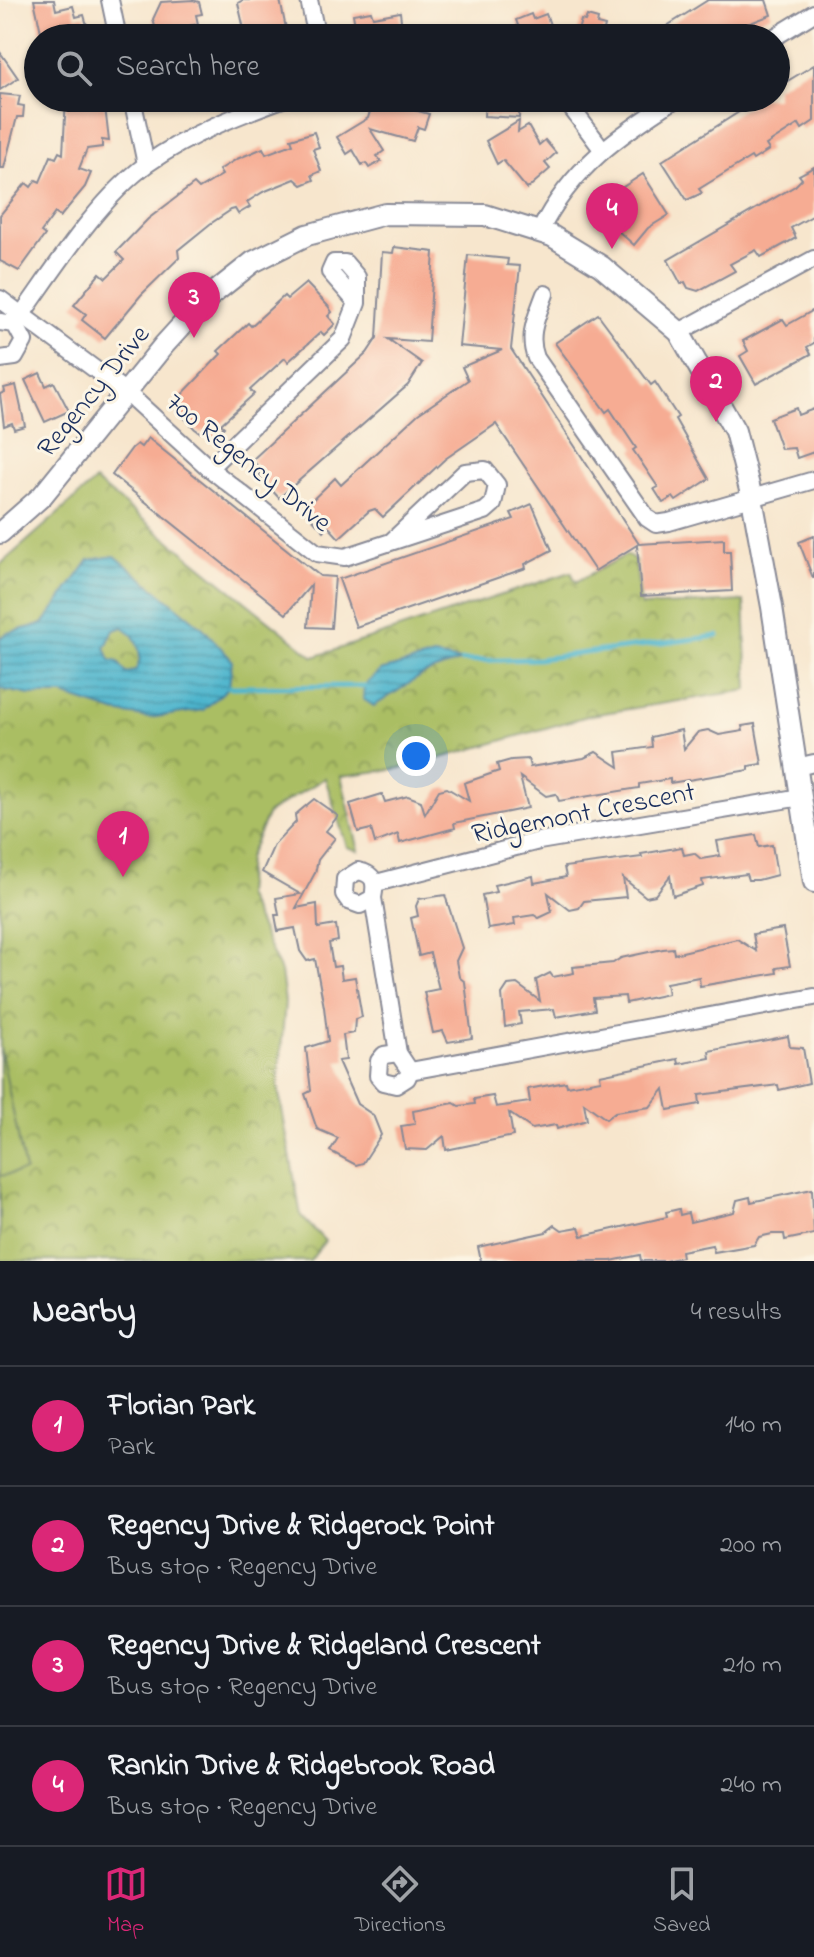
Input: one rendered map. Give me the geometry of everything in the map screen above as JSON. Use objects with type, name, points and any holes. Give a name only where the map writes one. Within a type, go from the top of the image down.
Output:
[{"type":"street","points":[[110,0],[115,24]]},
{"type":"street","points":[[309,0],[314,24]]},
{"type":"street","points":[[790,28],[814,13]]},
{"type":"street","points":[[135,112],[146,164]]},
{"type":"street","points":[[0,359],[15,357],[23,347],[23,334],[12,320],[98,213],[146,164],[226,119],[246,112]]},
{"type":"street","points":[[574,112],[602,149]]},
{"type":"street","points":[[540,231],[569,182],[602,149],[656,112]]},
{"type":"street","name":"Regency Drive","points":[[0,533],[42,496],[205,300],[253,262],[307,235],[360,219],[433,213],[485,215],[540,231],[601,266],[679,332],[735,431],[752,498],[805,765],[814,882]]},
{"type":"street","points":[[679,332],[814,259]]},
{"type":"street","points":[[545,294],[530,344],[536,358],[638,510],[656,524],[814,480]]},
{"type":"street","name":"700 Regency Drive","points":[[0,299],[12,320],[127,393],[209,468],[317,553],[345,557],[392,541]]},
{"type":"street","points":[[209,468],[343,339],[357,303]]},
{"type":"street","points":[[485,470],[497,485],[493,504],[485,511],[392,541],[465,472],[485,470]]},
{"type":"street","name":"Ridgemont Crescent","points":[[410,1071],[398,1053],[374,891],[539,841],[806,803]]},
{"type":"street","points":[[398,1053],[391,1052],[379,1061],[376,1068],[380,1079],[396,1085],[407,1078],[410,1071],[814,997]]},
{"type":"green space","points":[[95,481],[314,657],[571,572],[576,582],[626,555],[635,560],[641,606],[744,601],[748,690],[591,715],[410,767],[341,776],[359,851],[347,847],[325,778],[268,813],[248,858],[245,895],[281,972],[285,1002],[278,1087],[301,1216],[325,1241],[310,1261],[0,1261],[0,565]]},
{"type":"green space","points":[[0,1047],[25,1171],[0,1176]]},
{"type":"water","points":[[115,556],[202,627],[232,660],[229,687],[203,710],[149,718],[115,712],[63,695],[30,695],[0,689],[0,638],[7,633],[43,624],[89,560]],"holes":[[[123,627],[140,653],[135,671],[126,673],[118,662],[110,660],[105,648],[114,630]]]},
{"type":"water","points":[[434,656],[461,661],[424,674],[374,706],[363,699],[364,686],[380,671]]},
{"type":"building","points":[[34,0],[54,0],[56,10],[73,6],[76,17],[84,15],[87,24],[39,24]]},
{"type":"building","points":[[243,0],[280,0],[285,24],[243,24],[238,3]]},
{"type":"building","points":[[708,0],[766,0],[771,15],[748,24],[670,24]]},
{"type":"building","points":[[161,2],[199,2],[202,14],[196,15],[198,24],[154,24],[153,19]]},
{"type":"building","points":[[371,11],[373,17],[400,12],[401,24],[355,24],[353,14]]},
{"type":"building","points":[[531,14],[533,19],[546,14],[550,24],[518,24],[516,20]]},
{"type":"building","points":[[587,16],[598,19],[597,24],[580,24],[581,20],[585,21]]},
{"type":"building","points":[[0,52],[18,78],[0,90]]},
{"type":"building","points":[[814,65],[814,121],[802,129],[799,124],[766,145],[769,150],[753,160],[751,157],[699,189],[702,193],[687,200],[662,161],[739,112],[790,112],[790,80]]},
{"type":"building","points":[[0,94],[20,96],[18,105],[24,106],[23,117],[17,117],[4,168],[0,168]]},
{"type":"building","points":[[65,112],[106,112],[109,141],[102,140],[102,147],[87,149],[79,169],[91,173],[85,187],[60,217],[55,213],[41,232],[45,235],[19,271],[0,261],[0,215],[26,183],[31,187],[36,180],[40,182],[51,156],[56,158],[59,152],[63,154]]},
{"type":"building","points":[[370,112],[429,114],[424,129],[418,127],[413,141],[370,129],[384,151],[377,156],[381,161],[369,168],[366,163],[362,165],[353,150],[347,154],[337,137],[368,118]]},
{"type":"building","points":[[484,112],[519,112],[519,118],[484,116]]},
{"type":"building","points":[[519,121],[518,132],[528,126],[539,145],[545,140],[556,153],[545,163],[550,169],[527,189],[503,160],[497,164],[486,141]]},
{"type":"building","points":[[314,132],[319,147],[313,149],[321,171],[312,175],[314,180],[302,185],[295,179],[263,192],[247,202],[250,207],[238,214],[235,209],[231,210],[210,224],[178,250],[179,258],[141,295],[105,338],[82,320],[86,314],[74,305],[100,273],[106,278],[124,260],[116,252],[148,219],[194,184],[199,189],[222,175],[219,170],[237,159],[263,148],[266,154],[293,144],[291,139]]},
{"type":"building","points":[[814,167],[814,215],[791,228],[796,238],[761,257],[756,250],[730,264],[735,271],[698,291],[688,288],[685,282],[681,284],[668,260],[795,186],[802,179],[799,175]]},
{"type":"building","points":[[643,174],[669,215],[648,228],[634,245],[608,222],[613,216],[604,209],[623,187]]},
{"type":"building","points":[[394,247],[434,252],[428,342],[388,339],[422,363],[408,385],[279,498],[259,476],[263,472],[252,460],[367,353],[377,338],[382,252],[393,253]]},
{"type":"building","points":[[468,255],[508,259],[507,265],[520,266],[511,349],[639,544],[724,539],[724,551],[730,551],[732,591],[641,596],[637,545],[595,571],[496,424],[445,459],[383,517],[375,509],[369,511],[339,538],[328,526],[324,531],[303,509],[335,478],[341,485],[418,414],[468,380],[462,367],[502,350],[459,346]]},
{"type":"building","points":[[306,283],[328,306],[332,312],[328,316],[335,324],[324,335],[321,332],[288,362],[285,358],[250,390],[254,394],[221,424],[224,427],[212,438],[204,430],[201,433],[195,429],[172,405],[221,354],[218,351],[248,323],[251,326],[284,296],[287,299]]},
{"type":"building","points":[[814,310],[814,343],[807,347],[811,354],[756,384],[740,356],[748,351],[743,341],[783,319],[787,325]]},
{"type":"building","points":[[598,314],[651,385],[655,382],[678,417],[675,419],[709,479],[676,501],[673,497],[663,503],[654,489],[658,487],[610,409],[606,412],[555,343]]},
{"type":"building","points":[[40,373],[46,386],[54,382],[69,411],[45,422],[25,380]]},
{"type":"building","points":[[16,385],[25,426],[14,429],[12,423],[4,426],[0,394],[5,392],[4,388]]},
{"type":"building","points":[[796,408],[798,415],[814,409],[814,452],[797,458],[794,448],[781,449],[770,418]]},
{"type":"building","points":[[148,438],[320,576],[335,577],[331,628],[308,627],[311,585],[286,614],[112,475],[132,448],[137,444],[141,447]]},
{"type":"building","points":[[532,504],[552,550],[525,564],[526,568],[356,627],[339,579],[514,519],[511,513]]},
{"type":"building","points":[[814,536],[814,578],[813,578],[799,542]]},
{"type":"building","points":[[755,724],[762,764],[749,766],[749,770],[670,783],[670,779],[639,784],[639,788],[559,801],[556,794],[546,796],[520,777],[528,808],[454,823],[455,828],[400,843],[398,834],[375,843],[371,829],[358,832],[350,804],[382,794],[385,802],[408,796],[421,801],[425,814],[439,790],[447,788],[469,801],[464,783],[499,771],[497,764],[511,760],[528,759],[530,767],[584,758],[596,752],[619,767],[617,752],[652,747],[651,737],[681,730],[684,749],[698,732],[708,730],[719,735],[743,731],[742,726]]},
{"type":"building","points":[[314,799],[338,816],[326,831],[335,838],[318,860],[315,873],[296,908],[317,904],[318,928],[336,925],[338,941],[329,943],[333,967],[340,966],[342,979],[355,977],[362,1017],[355,1019],[354,1033],[343,1035],[346,1060],[338,1061],[357,1104],[373,1115],[381,1135],[363,1163],[356,1165],[330,1151],[338,1138],[317,1129],[305,1094],[311,1091],[306,1048],[328,1041],[324,1007],[315,959],[307,961],[300,951],[295,928],[278,931],[275,915],[279,915],[276,898],[300,894],[262,872],[274,845],[296,822],[295,815]]},
{"type":"building","points":[[756,835],[759,847],[772,845],[777,875],[758,880],[748,880],[746,874],[702,880],[703,886],[673,896],[670,876],[655,895],[646,897],[623,878],[626,897],[584,901],[579,908],[570,910],[548,893],[552,912],[539,918],[534,915],[514,918],[515,925],[488,929],[482,895],[496,892],[494,885],[533,876],[534,883],[566,877],[564,867],[642,857],[641,854],[682,847],[684,855],[694,853],[701,859],[720,856],[717,841]]},
{"type":"building","points":[[445,895],[462,948],[456,961],[459,977],[465,982],[472,1038],[448,1042],[443,1031],[433,1033],[424,992],[439,989],[430,953],[419,956],[411,918],[418,916],[416,906],[419,899]]},
{"type":"building","points":[[783,929],[790,966],[776,968],[777,973],[700,986],[699,977],[666,983],[668,994],[626,1003],[625,996],[593,998],[595,1010],[556,1017],[554,1009],[519,1012],[521,1024],[505,1027],[502,994],[508,985],[517,984],[540,1001],[536,980],[550,973],[553,977],[574,973],[573,967],[613,963],[621,958],[663,949],[673,948],[674,954],[737,939],[756,951],[753,934]]},
{"type":"building","points":[[788,1036],[790,1047],[803,1048],[809,1083],[779,1090],[778,1085],[699,1095],[700,1104],[668,1110],[664,1089],[650,1107],[615,1112],[606,1119],[584,1103],[587,1120],[557,1129],[556,1125],[532,1129],[509,1113],[513,1136],[446,1150],[444,1136],[427,1150],[405,1149],[401,1126],[415,1124],[413,1111],[454,1103],[459,1106],[475,1104],[474,1099],[493,1096],[496,1107],[530,1102],[528,1089],[601,1080],[600,1075],[678,1059],[679,1064],[710,1058],[709,1051]]},
{"type":"building","points":[[812,1189],[814,1234],[785,1240],[784,1234],[772,1234],[759,1237],[754,1245],[714,1252],[712,1245],[681,1251],[682,1257],[665,1261],[641,1261],[640,1255],[611,1261],[481,1261],[478,1247],[546,1232],[555,1225],[562,1230],[579,1227],[582,1236],[667,1217],[666,1212],[679,1209],[680,1215],[688,1213],[690,1222],[734,1212],[737,1200],[750,1197],[751,1202]]},
{"type":"waterway","points":[[461,661],[538,659],[718,636]]},
{"type":"waterway","points":[[229,687],[364,686]]},
{"type":"place","name":"Rankin Drive & Ridgebrook Road","points":[[612,249]]},
{"type":"place","name":"Regency Drive & Ridgeland Crescent","points":[[194,338]]},
{"type":"place","name":"Regency Drive & Ridgerock Point","points":[[716,422]]},
{"type":"place","name":"Florian Park","points":[[123,877]]}]
